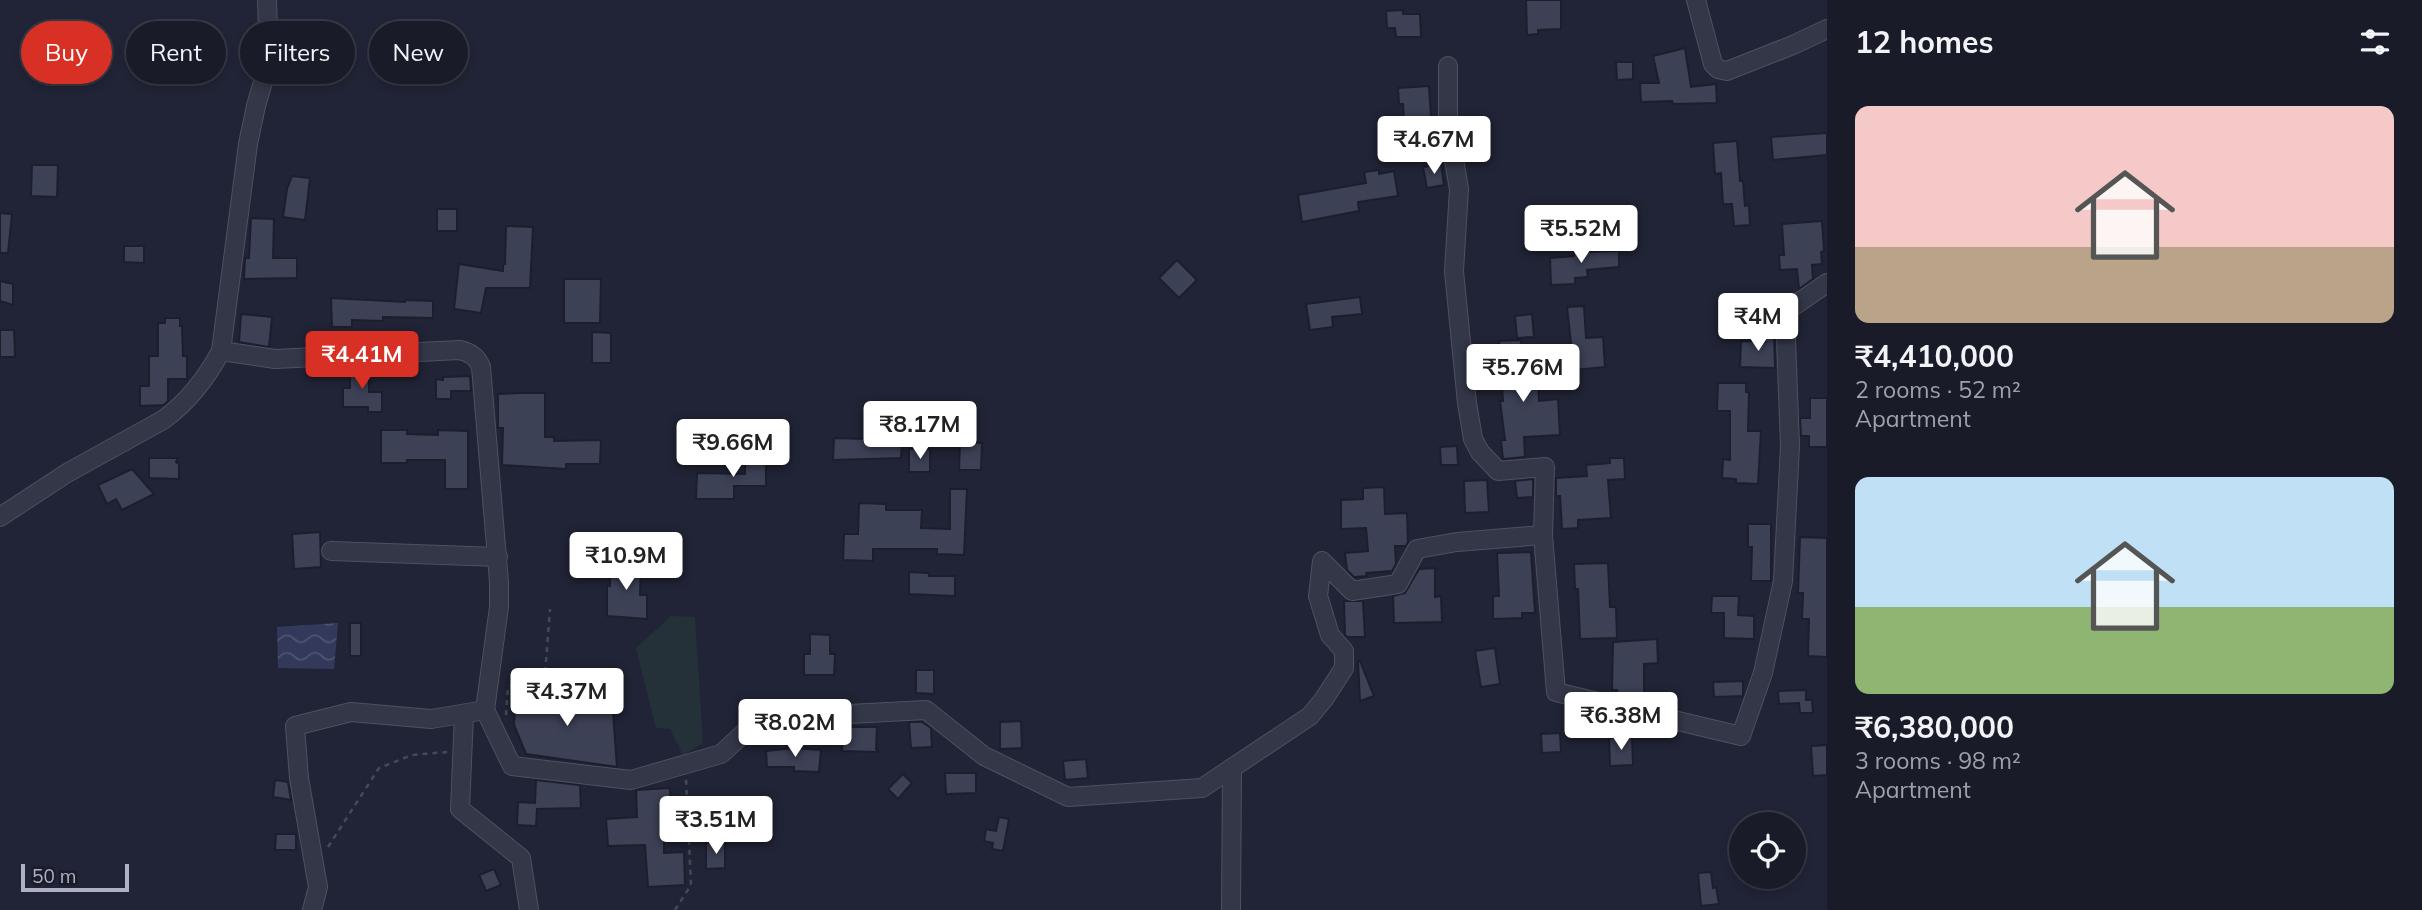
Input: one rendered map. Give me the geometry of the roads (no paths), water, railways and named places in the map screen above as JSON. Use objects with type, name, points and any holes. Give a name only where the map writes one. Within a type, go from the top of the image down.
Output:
[{"type":"street","points":[[0,517],[67,473],[163,421],[177,410],[208,375],[221,351],[248,144],[269,61],[267,0]]},
{"type":"street","points":[[1696,0],[1713,64],[1718,69],[1727,71],[1827,29]]},
{"type":"street","points":[[1448,66],[1448,125],[1459,189],[1454,271],[1473,439],[1480,452],[1499,471],[1545,467],[1543,535],[1556,692],[1741,736],[1763,673],[1783,581],[1790,446],[1785,312],[1827,284]]},
{"type":"street","points":[[221,351],[275,359],[460,350],[469,352],[478,359],[483,376],[498,557],[499,607],[485,710],[512,766],[631,780],[721,754],[745,732],[809,730],[849,714],[926,710],[984,756],[1068,797],[1202,788],[1310,716],[1344,668],[1344,651],[1330,635],[1318,596],[1322,561],[1352,591],[1398,584],[1417,549],[1457,542],[1543,535]]},
{"type":"street","points":[[331,551],[498,557]]},
{"type":"street","points":[[312,910],[318,887],[299,778],[295,726],[351,712],[431,719],[485,710]]},
{"type":"street","points":[[464,713],[460,809],[521,858],[529,910]]},
{"type":"street","points":[[1231,910],[1232,768]]},
{"type":"water","points":[[338,623],[334,669],[278,668],[277,627]]}]
